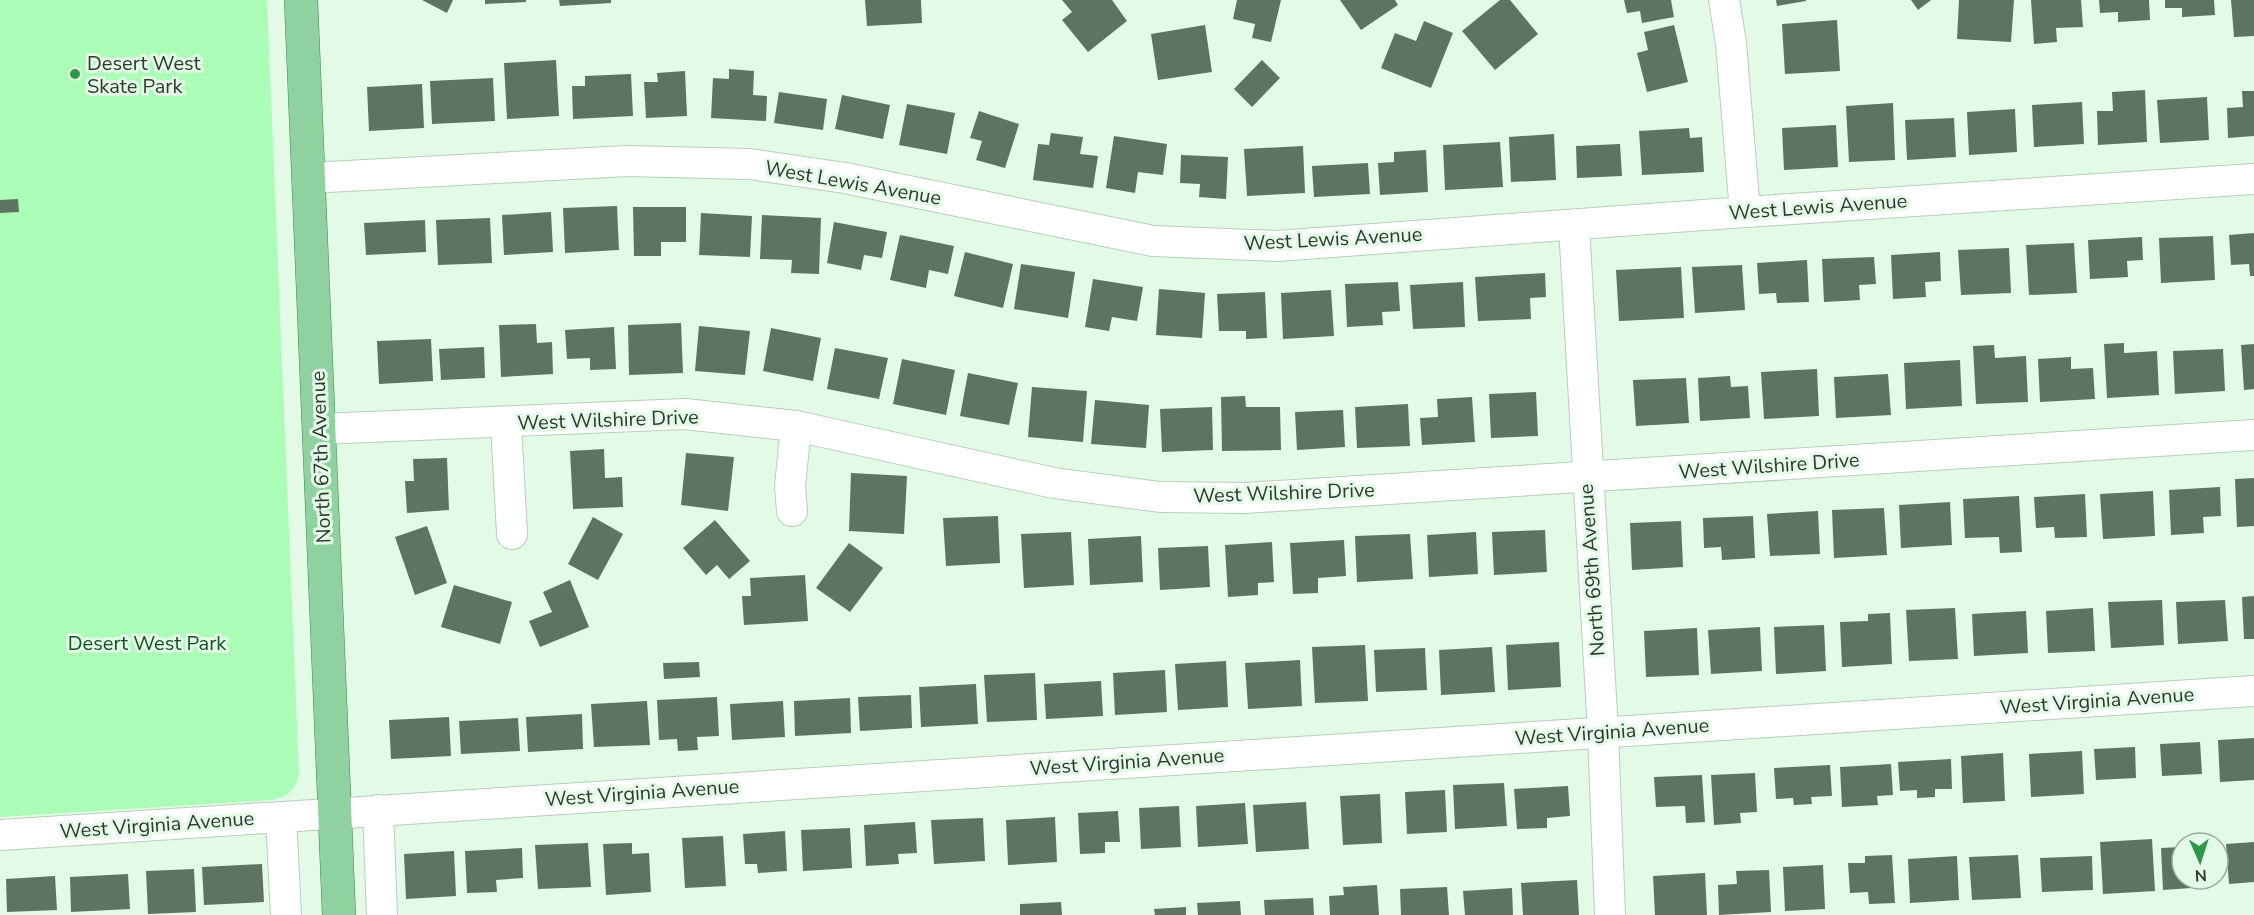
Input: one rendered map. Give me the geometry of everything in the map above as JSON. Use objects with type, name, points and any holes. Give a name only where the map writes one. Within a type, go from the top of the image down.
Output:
[{"type":"main road","name":"North 67th Avenue","points":[[301,0],[339,915]]},
{"type":"street","points":[[1724,0],[1731,43],[1745,212]]},
{"type":"street","name":"West Lewis Avenue","points":[[310,178],[627,161],[749,164],[845,178],[1153,242],[1277,246],[1745,212],[2254,179]]},
{"type":"street","name":"North 69th Avenue","points":[[1574,226],[1610,915]]},
{"type":"street","name":"West Wilshire Drive","points":[[320,429],[685,414],[796,426],[1054,483],[1160,496],[1245,498],[2254,435]]},
{"type":"street","points":[[506,423],[512,534]]},
{"type":"street","points":[[792,511],[790,486],[796,426]]},
{"type":"street","name":"West Virginia Avenue","points":[[0,835],[2254,691]]},
{"type":"street","points":[[378,810],[382,915]]},
{"type":"street","points":[[282,817],[286,915]]},
{"type":"green space","name":"Desert West Park","points":[[0,0],[267,0],[299,775],[293,789],[278,798],[0,817]]},
{"type":"building","points":[[422,0],[453,0],[447,13]]},
{"type":"building","points":[[485,0],[526,0],[526,2],[485,4]]},
{"type":"building","points":[[559,0],[611,0],[611,3],[560,6]]},
{"type":"building","points":[[865,0],[921,0],[922,23],[867,26]]},
{"type":"building","points":[[1062,0],[1112,0],[1127,21],[1088,52],[1062,20],[1072,12]]},
{"type":"building","points":[[1237,0],[1281,0],[1271,42],[1252,38],[1255,24],[1233,19]]},
{"type":"building","points":[[1340,0],[1395,0],[1398,5],[1361,30]]},
{"type":"building","points":[[1500,0],[1510,0],[1538,34],[1495,70],[1462,31]]},
{"type":"building","points":[[1624,0],[1671,0],[1674,17],[1642,23],[1640,11],[1627,13]]},
{"type":"building","points":[[1776,0],[1806,0],[1806,1],[1777,6]]},
{"type":"building","points":[[1911,0],[1931,0],[1918,10]]},
{"type":"building","points":[[1959,0],[2014,0],[2011,42],[1957,39]]},
{"type":"building","points":[[2031,0],[2081,0],[2083,27],[2056,28],[2057,42],[2034,44]]},
{"type":"building","points":[[2099,0],[2149,0],[2150,20],[2118,22],[2118,12],[2100,13]]},
{"type":"building","points":[[2165,0],[2214,0],[2215,15],[2182,17],[2182,8],[2165,8]]},
{"type":"building","points":[[2231,0],[2254,0],[2254,36],[2234,37]]},
{"type":"building","points":[[1837,20],[1840,71],[1785,74],[1782,24]]},
{"type":"building","points":[[1424,21],[1453,33],[1431,88],[1381,68],[1395,33],[1416,41]]},
{"type":"building","points":[[1205,25],[1212,72],[1158,80],[1151,34]]},
{"type":"building","points":[[1674,25],[1688,82],[1647,92],[1637,53],[1648,50],[1644,32]]},
{"type":"building","points":[[556,60],[559,116],[507,119],[504,63]]},
{"type":"building","points":[[1262,60],[1280,78],[1252,107],[1234,89]]},
{"type":"building","points":[[729,69],[754,71],[753,95],[767,96],[766,121],[711,118],[713,78],[729,79]]},
{"type":"building","points":[[685,71],[687,116],[646,118],[644,82],[658,82],[657,73]]},
{"type":"building","points":[[631,74],[633,116],[573,119],[572,86],[585,86],[585,76]]},
{"type":"building","points":[[493,78],[495,121],[432,124],[430,81]]},
{"type":"building","points":[[422,84],[424,128],[369,131],[367,87]]},
{"type":"building","points":[[2145,90],[2147,142],[2098,145],[2097,111],[2113,111],[2112,92]]},
{"type":"building","points":[[2242,91],[2254,91],[2254,136],[2228,138],[2227,108],[2243,107]]},
{"type":"building","points":[[779,92],[827,99],[823,130],[774,123]]},
{"type":"building","points":[[842,95],[890,105],[883,139],[835,129]]},
{"type":"building","points":[[2207,97],[2209,140],[2160,143],[2157,100]]},
{"type":"building","points":[[2082,102],[2084,144],[2034,147],[2032,105]]},
{"type":"building","points":[[1893,103],[1895,160],[1849,162],[1846,106]]},
{"type":"building","points":[[907,104],[955,113],[947,154],[899,145]]},
{"type":"building","points":[[2015,109],[2017,152],[1969,155],[1967,112]]},
{"type":"building","points":[[979,111],[1019,124],[1005,168],[976,160],[982,141],[970,138]]},
{"type":"building","points":[[1954,118],[1956,157],[1907,160],[1905,120]]},
{"type":"building","points":[[1836,125],[1838,167],[1784,170],[1782,128]]},
{"type":"building","points":[[1689,128],[1690,138],[1702,137],[1704,172],[1642,175],[1639,131]]},
{"type":"building","points":[[1051,133],[1083,137],[1080,154],[1098,156],[1093,188],[1033,180],[1038,144],[1049,145]]},
{"type":"building","points":[[1554,134],[1556,180],[1511,182],[1509,137]]},
{"type":"building","points":[[1114,136],[1167,144],[1163,175],[1138,172],[1135,193],[1106,188]]},
{"type":"building","points":[[1500,142],[1503,187],[1445,190],[1443,145]]},
{"type":"building","points":[[1620,144],[1622,176],[1577,178],[1576,146]]},
{"type":"building","points":[[1303,146],[1305,193],[1247,196],[1244,149]]},
{"type":"building","points":[[1426,150],[1428,192],[1380,195],[1378,163],[1394,162],[1394,152]]},
{"type":"building","points":[[1181,155],[1228,157],[1226,199],[1199,197],[1200,184],[1180,183]]},
{"type":"building","points":[[1368,163],[1370,194],[1314,197],[1312,166]]},
{"type":"building","points":[[18,199],[19,212],[0,213],[0,200]]},
{"type":"building","points":[[617,206],[619,250],[565,253],[563,208]]},
{"type":"building","points":[[633,207],[686,207],[686,242],[661,242],[661,256],[634,256]]},
{"type":"building","points":[[551,212],[553,252],[504,255],[502,215]]},
{"type":"building","points":[[701,213],[752,216],[750,257],[699,255]]},
{"type":"building","points":[[762,215],[821,218],[819,274],[791,273],[792,260],[760,259]]},
{"type":"building","points":[[490,218],[492,263],[438,265],[436,220]]},
{"type":"building","points":[[425,220],[426,252],[366,255],[364,223]]},
{"type":"building","points":[[834,222],[887,232],[882,258],[864,255],[861,270],[827,263]]},
{"type":"building","points":[[2254,233],[2254,276],[2250,276],[2249,264],[2231,265],[2229,235]]},
{"type":"building","points":[[900,235],[954,246],[948,274],[929,270],[926,288],[890,280]]},
{"type":"building","points":[[2213,236],[2215,280],[2161,283],[2159,238]]},
{"type":"building","points":[[2142,237],[2143,260],[2127,261],[2128,277],[2090,279],[2088,240]]},
{"type":"building","points":[[2074,243],[2077,293],[2029,295],[2026,245]]},
{"type":"building","points":[[2009,248],[2011,293],[1961,295],[1958,250]]},
{"type":"building","points":[[965,252],[1013,264],[1003,308],[954,296]]},
{"type":"building","points":[[1940,252],[1941,281],[1925,282],[1926,297],[1893,299],[1891,255]]},
{"type":"building","points":[[1874,257],[1876,284],[1859,285],[1860,300],[1824,302],[1822,259]]},
{"type":"building","points":[[1807,260],[1809,302],[1777,303],[1776,293],[1759,294],[1757,263]]},
{"type":"building","points":[[1021,264],[1075,272],[1068,318],[1014,309]]},
{"type":"building","points":[[1742,265],[1745,310],[1695,313],[1692,267]]},
{"type":"building","points":[[1681,267],[1684,318],[1619,321],[1616,270]]},
{"type":"building","points":[[1545,273],[1546,297],[1530,298],[1531,319],[1478,321],[1475,277]]},
{"type":"building","points":[[1093,279],[1143,287],[1137,321],[1112,317],[1109,331],[1085,327]]},
{"type":"building","points":[[1398,282],[1400,311],[1382,312],[1383,325],[1347,327],[1345,284]]},
{"type":"building","points":[[1463,282],[1465,327],[1413,329],[1410,285]]},
{"type":"building","points":[[1159,289],[1205,293],[1202,338],[1156,335]]},
{"type":"building","points":[[1331,290],[1334,336],[1283,339],[1281,293]]},
{"type":"building","points":[[1265,292],[1267,338],[1246,339],[1246,331],[1219,331],[1217,294]]},
{"type":"building","points":[[681,323],[683,373],[629,375],[628,325]]},
{"type":"building","points":[[536,324],[537,343],[552,342],[553,374],[501,377],[499,325]]},
{"type":"building","points":[[699,326],[750,331],[745,375],[695,371]]},
{"type":"building","points":[[614,327],[616,369],[590,370],[590,358],[567,359],[565,330]]},
{"type":"building","points":[[771,328],[821,338],[813,381],[763,371]]},
{"type":"building","points":[[431,339],[433,381],[379,384],[377,341]]},
{"type":"building","points":[[2124,343],[2124,353],[2157,351],[2159,395],[2107,398],[2104,344]]},
{"type":"building","points":[[2254,344],[2254,389],[2244,390],[2241,345]]},
{"type":"building","points":[[1994,345],[1995,358],[2026,356],[2028,402],[1976,404],[1973,346]]},
{"type":"building","points":[[484,347],[485,378],[441,380],[439,349]]},
{"type":"building","points":[[835,348],[888,358],[879,399],[827,389]]},
{"type":"building","points":[[2223,349],[2225,391],[2175,394],[2173,351]]},
{"type":"building","points":[[2071,357],[2071,369],[2093,368],[2095,399],[2040,402],[2038,359]]},
{"type":"building","points":[[902,359],[955,370],[946,415],[893,404]]},
{"type":"building","points":[[1960,360],[1962,406],[1906,409],[1904,363]]},
{"type":"building","points":[[1817,369],[1819,416],[1764,419],[1761,372]]},
{"type":"building","points":[[968,373],[1018,383],[1009,425],[960,416]]},
{"type":"building","points":[[1888,374],[1891,415],[1836,418],[1834,377]]},
{"type":"building","points":[[1730,376],[1731,387],[1748,386],[1750,418],[1700,421],[1698,378]]},
{"type":"building","points":[[1686,378],[1689,423],[1636,426],[1633,380]]},
{"type":"building","points":[[1032,387],[1087,391],[1083,442],[1028,437]]},
{"type":"building","points":[[1536,392],[1538,436],[1491,438],[1489,394]]},
{"type":"building","points":[[1245,396],[1246,407],[1280,407],[1281,450],[1222,451],[1221,397]]},
{"type":"building","points":[[1472,397],[1475,442],[1422,445],[1420,418],[1438,417],[1437,399]]},
{"type":"building","points":[[1095,400],[1149,405],[1146,448],[1091,444]]},
{"type":"building","points":[[1408,404],[1410,446],[1357,448],[1355,407]]},
{"type":"building","points":[[1212,407],[1213,450],[1162,452],[1160,409]]},
{"type":"building","points":[[1343,410],[1345,447],[1297,450],[1295,412]]},
{"type":"building","points":[[604,449],[605,478],[622,477],[623,507],[573,509],[570,451]]},
{"type":"building","points":[[686,453],[734,457],[728,511],[681,505]]},
{"type":"building","points":[[447,458],[449,510],[407,513],[405,481],[414,481],[413,459]]},
{"type":"building","points":[[851,473],[907,476],[904,534],[849,531]]},
{"type":"building","points":[[2254,478],[2254,526],[2237,527],[2235,479]]},
{"type":"building","points":[[2220,487],[2221,516],[2203,517],[2204,533],[2171,535],[2169,490]]},
{"type":"building","points":[[2153,491],[2155,536],[2103,539],[2100,494]]},
{"type":"building","points":[[2085,494],[2087,537],[2055,538],[2054,527],[2036,528],[2034,497]]},
{"type":"building","points":[[2019,496],[2022,552],[2000,553],[1999,537],[1965,538],[1963,499]]},
{"type":"building","points":[[1950,502],[1952,545],[1901,548],[1899,505]]},
{"type":"building","points":[[1884,508],[1887,555],[1834,558],[1832,510]]},
{"type":"building","points":[[1818,511],[1820,554],[1770,556],[1767,514]]},
{"type":"building","points":[[998,516],[1000,563],[946,566],[943,518]]},
{"type":"building","points":[[1753,516],[1755,558],[1722,560],[1721,547],[1704,548],[1703,518]]},
{"type":"building","points":[[593,517],[623,534],[598,580],[568,564]]},
{"type":"building","points":[[715,520],[750,561],[729,579],[717,565],[706,575],[683,548]]},
{"type":"building","points":[[1681,521],[1683,567],[1632,570],[1630,523]]},
{"type":"building","points":[[427,526],[447,583],[415,595],[395,537]]},
{"type":"building","points":[[1545,530],[1547,572],[1494,575],[1492,532]]},
{"type":"building","points":[[1071,532],[1074,585],[1024,588],[1021,534]]},
{"type":"building","points":[[1476,532],[1478,574],[1429,577],[1427,535]]},
{"type":"building","points":[[1410,534],[1413,579],[1357,582],[1355,536]]},
{"type":"building","points":[[1141,536],[1143,582],[1090,585],[1088,539]]},
{"type":"building","points":[[1344,540],[1346,576],[1318,578],[1318,593],[1293,594],[1290,543]]},
{"type":"building","points":[[1272,542],[1274,582],[1258,583],[1258,595],[1228,597],[1225,545]]},
{"type":"building","points":[[849,543],[883,568],[850,612],[816,588]]},
{"type":"building","points":[[1208,546],[1210,587],[1160,590],[1158,548]]},
{"type":"building","points":[[805,575],[808,621],[744,625],[742,596],[751,596],[750,578]]},
{"type":"building","points":[[570,580],[589,627],[540,647],[529,621],[552,612],[543,592]]},
{"type":"building","points":[[454,585],[512,602],[500,644],[441,627]]},
{"type":"building","points":[[2254,596],[2254,639],[2244,639],[2242,597]]},
{"type":"building","points":[[2162,600],[2164,645],[2111,648],[2108,602]]},
{"type":"building","points":[[2225,600],[2228,641],[2178,644],[2176,602]]},
{"type":"building","points":[[1955,608],[1958,659],[1909,661],[1906,610]]},
{"type":"building","points":[[2093,608],[2095,651],[2048,653],[2046,611]]},
{"type":"building","points":[[2026,611],[2028,653],[1974,656],[1972,614]]},
{"type":"building","points":[[1890,613],[1892,664],[1842,667],[1840,622],[1868,621],[1868,614]]},
{"type":"building","points":[[1824,625],[1826,671],[1776,674],[1774,627]]},
{"type":"building","points":[[1760,627],[1762,671],[1711,674],[1708,630]]},
{"type":"building","points":[[1697,628],[1699,675],[1646,677],[1644,631]]},
{"type":"building","points":[[1559,642],[1561,687],[1508,690],[1506,645]]},
{"type":"building","points":[[1365,645],[1368,701],[1315,703],[1312,647]]},
{"type":"building","points":[[1492,647],[1495,692],[1441,695],[1439,650]]},
{"type":"building","points":[[1425,648],[1427,690],[1376,692],[1374,650]]},
{"type":"building","points":[[1300,660],[1302,706],[1248,709],[1245,663]]},
{"type":"building","points":[[1226,661],[1228,707],[1178,710],[1175,664]]},
{"type":"building","points":[[699,662],[700,677],[664,679],[663,663]]},
{"type":"building","points":[[1165,670],[1167,712],[1115,715],[1113,673]]},
{"type":"building","points":[[1035,673],[1037,720],[987,722],[984,675]]},
{"type":"building","points":[[1101,681],[1103,716],[1046,719],[1044,684]]},
{"type":"building","points":[[976,684],[978,724],[921,727],[919,687]]},
{"type":"building","points":[[911,695],[912,728],[860,731],[858,697]]},
{"type":"building","points":[[717,697],[719,736],[697,737],[698,750],[678,751],[677,739],[659,740],[657,700]]},
{"type":"building","points":[[850,698],[851,733],[795,736],[794,701]]},
{"type":"building","points":[[647,701],[650,745],[594,747],[591,704]]},
{"type":"building","points":[[783,701],[785,737],[732,740],[730,704]]},
{"type":"building","points":[[582,714],[583,749],[528,752],[526,717]]},
{"type":"building","points":[[449,717],[451,756],[391,759],[389,720]]},
{"type":"building","points":[[518,718],[520,751],[461,754],[459,721]]},
{"type":"building","points":[[2254,738],[2254,780],[2220,782],[2218,740]]},
{"type":"building","points":[[2200,742],[2202,774],[2162,776],[2160,744]]},
{"type":"building","points":[[2135,747],[2136,778],[2096,780],[2094,749]]},
{"type":"building","points":[[2082,751],[2084,794],[2031,797],[2029,754]]},
{"type":"building","points":[[2003,753],[2005,801],[1963,803],[1961,756]]},
{"type":"building","points":[[1951,759],[1952,789],[1935,789],[1935,797],[1917,798],[1917,790],[1900,791],[1898,762]]},
{"type":"building","points":[[1891,764],[1893,795],[1877,796],[1878,805],[1842,807],[1840,767]]},
{"type":"building","points":[[1830,765],[1832,796],[1811,797],[1812,804],[1794,805],[1793,798],[1776,799],[1774,768]]},
{"type":"building","points":[[1755,773],[1757,812],[1740,813],[1741,823],[1714,825],[1711,775]]},
{"type":"building","points":[[1702,775],[1705,822],[1686,823],[1685,806],[1656,807],[1654,777]]},
{"type":"building","points":[[1504,783],[1507,826],[1455,829],[1453,785]]},
{"type":"building","points":[[1568,786],[1570,816],[1547,818],[1547,828],[1517,829],[1514,789]]},
{"type":"building","points":[[1445,790],[1447,832],[1407,834],[1405,792]]},
{"type":"building","points":[[1380,794],[1382,843],[1343,845],[1340,796]]},
{"type":"building","points":[[1306,802],[1309,849],[1256,852],[1253,805]]},
{"type":"building","points":[[1245,803],[1248,844],[1198,847],[1196,806]]},
{"type":"building","points":[[1179,806],[1181,847],[1141,849],[1139,808]]},
{"type":"building","points":[[1118,811],[1120,842],[1105,842],[1105,853],[1080,854],[1078,813]]},
{"type":"building","points":[[1055,817],[1057,862],[1008,865],[1006,820]]},
{"type":"building","points":[[983,818],[985,861],[934,864],[931,820]]},
{"type":"building","points":[[915,822],[917,853],[898,854],[899,864],[866,866],[864,825]]},
{"type":"building","points":[[850,828],[852,868],[803,871],[801,830]]},
{"type":"building","points":[[785,831],[787,871],[758,873],[757,864],[745,864],[743,834]]},
{"type":"building","points":[[723,836],[726,886],[685,888],[682,838]]},
{"type":"building","points":[[2152,839],[2155,891],[2103,894],[2100,842]]},
{"type":"building","points":[[2254,842],[2254,882],[2230,884],[2230,844]]},
{"type":"building","points":[[588,843],[591,887],[538,889],[535,845]]},
{"type":"building","points":[[632,843],[632,854],[649,853],[651,892],[606,895],[603,844]]},
{"type":"building","points":[[522,848],[523,878],[496,880],[497,892],[467,893],[465,851]]},
{"type":"building","points":[[2161,848],[2170,848],[2170,890],[2163,890]]},
{"type":"building","points":[[454,851],[456,896],[406,899],[404,854]]},
{"type":"building","points":[[1892,855],[1895,903],[1869,904],[1868,892],[1850,893],[1848,863],[1865,863],[1865,856]]},
{"type":"building","points":[[2018,855],[2021,898],[1972,900],[1969,857]]},
{"type":"building","points":[[1957,856],[1959,900],[1910,903],[1908,859]]},
{"type":"building","points":[[2092,856],[2093,890],[2042,892],[2040,858]]},
{"type":"building","points":[[262,864],[264,902],[204,905],[202,867]]},
{"type":"building","points":[[1823,865],[1825,909],[1785,911],[1783,867]]},
{"type":"building","points":[[194,869],[196,912],[148,914],[146,871]]},
{"type":"building","points":[[1769,870],[1771,912],[1719,915],[1718,885],[1737,884],[1736,871]]},
{"type":"building","points":[[1705,873],[1707,915],[1655,915],[1653,876]]},
{"type":"building","points":[[128,874],[130,909],[71,912],[70,877]]},
{"type":"building","points":[[55,876],[57,910],[7,912],[6,879]]},
{"type":"building","points":[[1577,880],[1579,915],[1523,915],[1521,883]]},
{"type":"building","points":[[1377,885],[1379,915],[1330,915],[1329,896],[1344,895],[1343,887]]},
{"type":"building","points":[[1447,887],[1449,915],[1401,915],[1400,889]]},
{"type":"building","points":[[1512,888],[1513,915],[1465,915],[1463,891]]},
{"type":"building","points":[[1313,898],[1314,915],[1265,915],[1264,900]]},
{"type":"building","points":[[1240,901],[1241,915],[1198,915],[1197,903]]},
{"type":"building","points":[[1061,902],[1062,915],[1020,915],[1020,904]]},
{"type":"building","points":[[1186,907],[1186,915],[1155,915],[1154,909]]},
{"type":"place","name":"Desert West Skate Park","points":[[75,74]]}]
